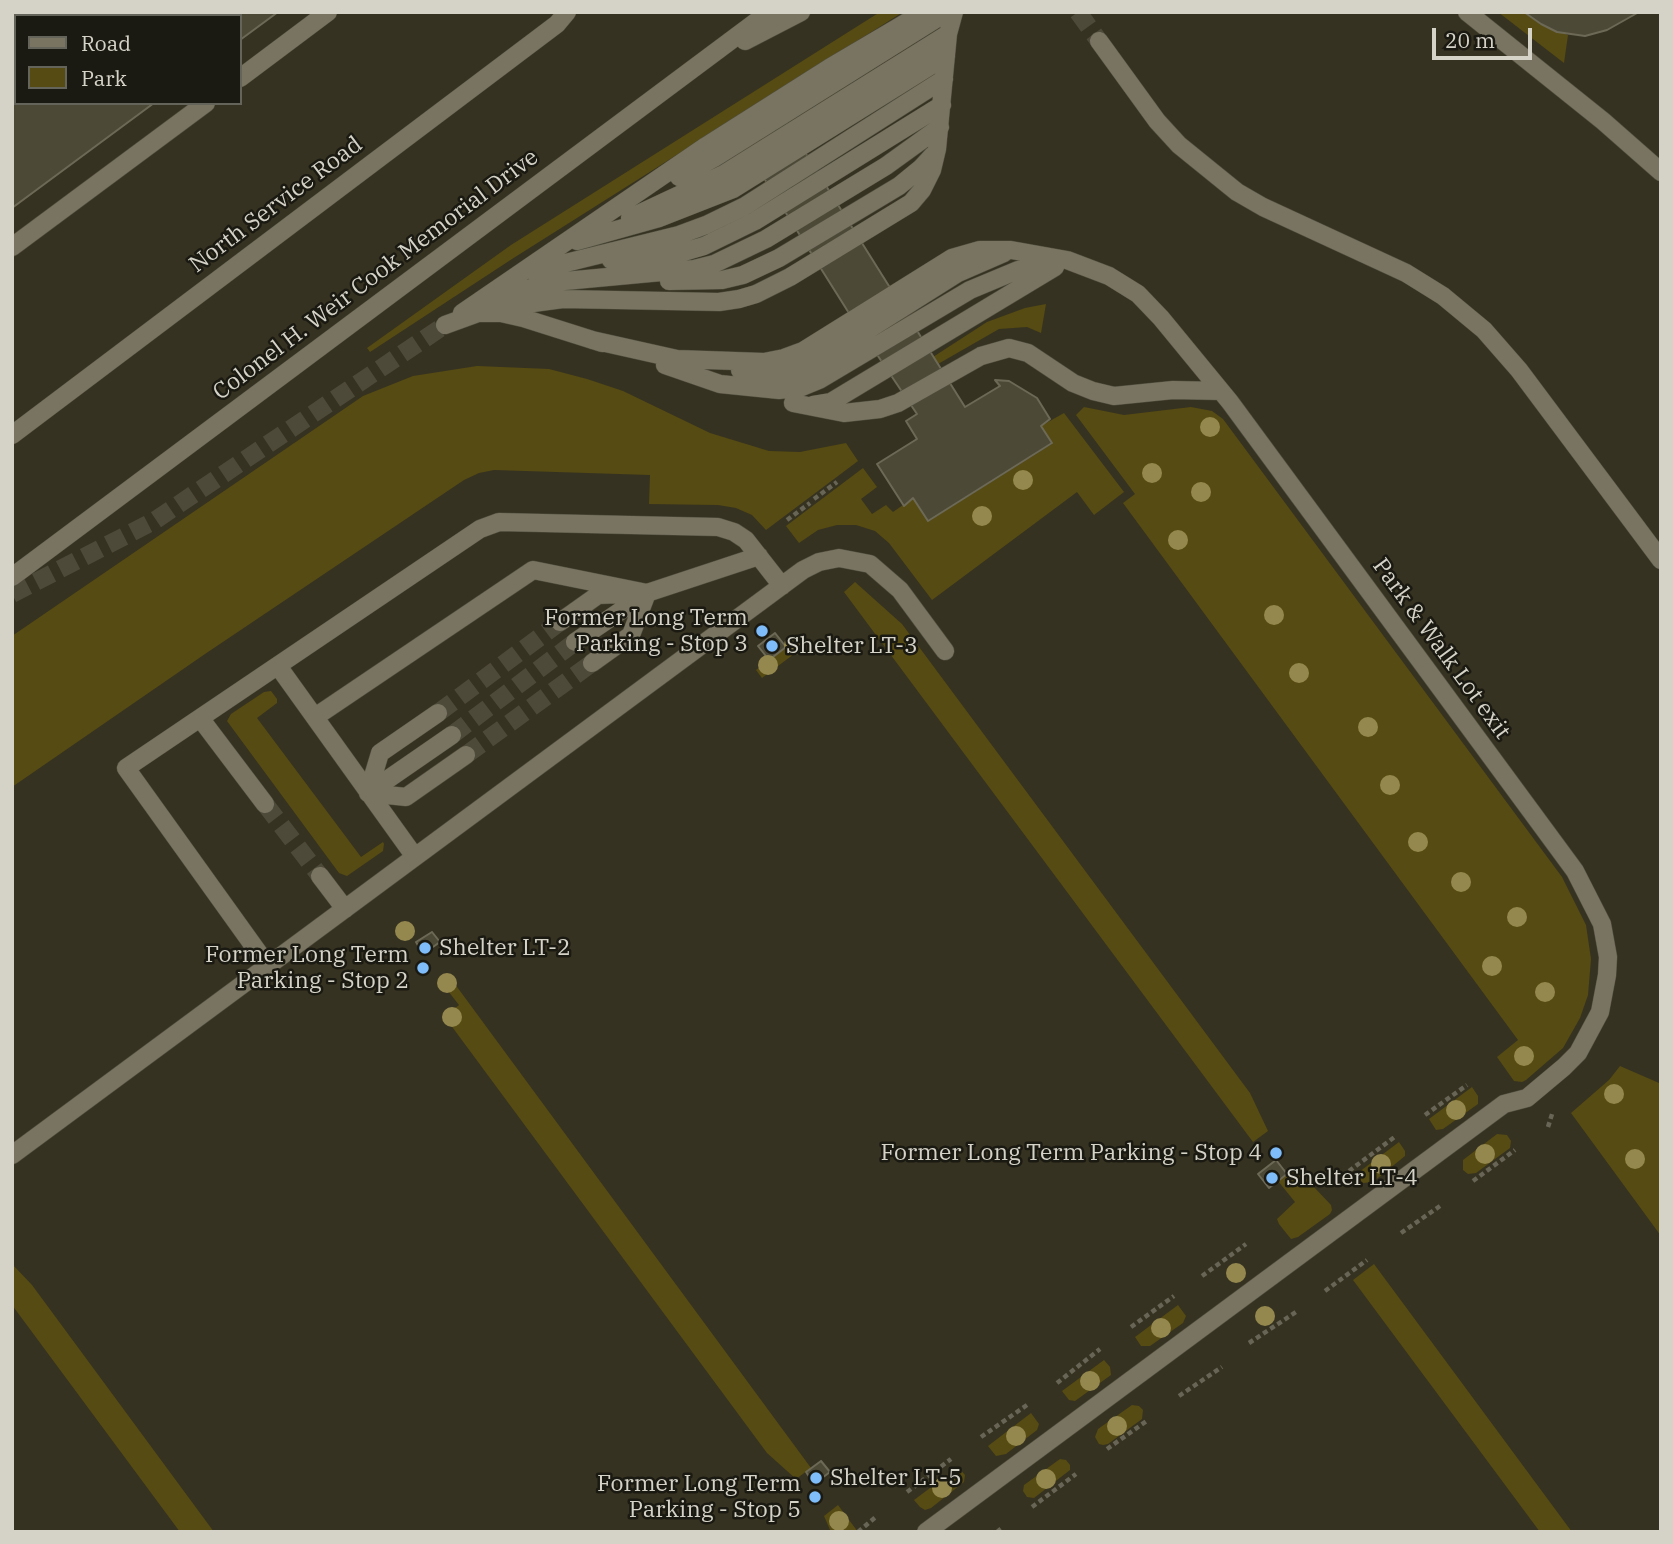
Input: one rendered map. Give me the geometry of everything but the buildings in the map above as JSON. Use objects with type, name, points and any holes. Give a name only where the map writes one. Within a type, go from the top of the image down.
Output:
[{"type":"street","points":[[242,76],[328,12]]},
{"type":"street","name":"North Service Road","points":[[12,435],[546,32],[568,12]]},
{"type":"street","name":"Colonel H. Weir Cook Memorial Drive","points":[[12,577],[769,12]]},
{"type":"street","points":[[699,64],[801,12]]},
{"type":"street","points":[[589,231],[706,146],[923,12]]},
{"type":"street","points":[[478,307],[543,258],[714,158],[947,12]]},
{"type":"street","points":[[478,307],[564,299],[719,302],[756,294],[790,277],[911,204],[932,170],[937,149],[948,34],[954,12]]},
{"type":"street","points":[[1467,12],[1557,83],[1661,172]]},
{"type":"street","points":[[589,231],[724,174],[948,34]]},
{"type":"street","points":[[1099,41],[1157,121],[1179,145],[1237,192],[1263,207],[1406,273],[1443,296],[1484,330],[1507,355],[1661,560]]},
{"type":"street","points":[[589,231],[659,218],[698,205],[733,189],[946,56]]},
{"type":"street","points":[[508,282],[539,269],[679,235],[716,220],[745,206],[944,79]]},
{"type":"street","points":[[12,247],[202,105]]},
{"type":"street","points":[[565,263],[655,257],[704,246],[755,221],[942,105]]},
{"type":"street","points":[[445,325],[478,307],[529,286],[694,269],[732,256],[766,239],[886,166],[940,127]]},
{"type":"street","points":[[605,278],[698,282],[743,275],[779,258],[899,186],[921,168],[937,149]]},
{"type":"street","name":"Park & Walk Lot exit","points":[[592,340],[677,359],[744,363],[784,358],[803,351],[952,258],[980,250],[1011,250],[1067,260],[1109,276],[1138,294],[1221,391],[1574,872],[1602,923],[1608,957],[1600,1012],[1578,1053],[1564,1067],[1527,1098],[1504,1104],[926,1532]]},
{"type":"street","points":[[720,384],[779,390],[802,387],[878,346],[970,290],[1018,270],[1067,260]]},
{"type":"street","points":[[793,403],[822,405],[831,402],[1067,260]]},
{"type":"street","points":[[478,307],[523,318],[720,384],[844,413],[880,409],[898,403],[981,356],[1009,348],[1027,352],[1073,383],[1114,396],[1173,390],[1221,391]]},
{"type":"street","points":[[268,966],[126,768],[480,529],[499,522],[718,527],[734,532],[746,540],[782,586]]},
{"type":"street","points":[[561,622],[598,595],[647,593],[759,556]]},
{"type":"street","points":[[12,1155],[803,570],[819,562],[839,558],[870,564],[900,590],[945,651]]},
{"type":"street","points":[[315,717],[533,570],[647,593]]},
{"type":"street","points":[[575,642],[647,593]]},
{"type":"street","points":[[592,663],[631,635],[647,593]]},
{"type":"street","points":[[278,666],[415,857]]},
{"type":"street","points":[[368,793],[380,753],[438,713]]},
{"type":"street","points":[[200,718],[265,804]]},
{"type":"street","points":[[368,793],[452,735]]},
{"type":"street","points":[[368,793],[406,797],[466,755]]},
{"type":"street","points":[[320,876],[345,909]]},
{"type":"path","points":[[787,520],[837,482]]},
{"type":"path","points":[[1425,1115],[1467,1085]]},
{"type":"path","points":[[1349,1171],[1396,1136]]},
{"type":"path","points":[[1473,1181],[1515,1150]]},
{"type":"path","points":[[1401,1233],[1440,1206]]},
{"type":"path","points":[[1202,1276],[1246,1244]]},
{"type":"path","points":[[1325,1290],[1367,1260]]},
{"type":"path","points":[[1131,1327],[1174,1296]]},
{"type":"path","points":[[1249,1343],[1296,1312]]},
{"type":"path","points":[[1057,1383],[1100,1349]]},
{"type":"path","points":[[1179,1396],[1222,1367]]},
{"type":"path","points":[[981,1437],[1027,1405]]},
{"type":"path","points":[[1107,1450],[1148,1420]]},
{"type":"path","points":[[907,1492],[951,1459]]},
{"type":"path","points":[[1032,1507],[1076,1474]]},
{"type":"path","points":[[858,1532],[877,1516]]},
{"type":"green space","points":[[880,12],[903,12],[370,352],[367,348],[511,245]]},
{"type":"green space","points":[[1498,12],[1524,12],[1541,25],[1568,35],[1564,63]]},
{"type":"green space","points":[[1046,304],[1041,333],[1027,327],[999,329],[938,364],[933,357],[987,322],[1025,308]]},
{"type":"green space","points":[[477,366],[549,369],[587,379],[623,391],[710,433],[769,451],[800,452],[846,443],[858,461],[766,530],[752,515],[736,508],[718,505],[649,504],[650,475],[494,470],[479,473],[464,480],[205,654],[12,787],[12,636],[363,396],[413,376]]},
{"type":"green space","points":[[1084,407],[1124,415],[1191,407],[1212,411],[1223,419],[1562,877],[1586,925],[1591,959],[1588,995],[1580,1018],[1563,1048],[1526,1080],[1514,1081],[1497,1057],[1518,1040],[1123,503],[1135,494],[1076,415]]},
{"type":"green space","points":[[1064,413],[1124,492],[1094,515],[1077,492],[932,600],[889,543],[875,531],[856,525],[837,525],[818,530],[799,543],[786,526],[863,468],[877,487],[861,499],[872,514],[886,505],[893,512],[913,498],[929,521],[1052,444],[1041,426]]},
{"type":"green space","points":[[855,582],[902,624],[1250,1093],[1268,1131],[1253,1142],[844,592]]},
{"type":"green space","points":[[799,637],[806,645],[762,678],[756,670]]},
{"type":"green space","points":[[271,691],[277,703],[257,718],[361,857],[383,842],[384,844],[383,851],[347,876],[339,873],[227,721],[231,714],[264,692]]},
{"type":"green space","points":[[449,976],[811,1468],[796,1479],[767,1453],[450,1024],[446,1015],[459,1005],[441,982]]},
{"type":"green space","points":[[1620,1066],[1659,1083],[1661,1080],[1661,1236],[1571,1113],[1609,1080]]},
{"type":"green space","points":[[1472,1087],[1478,1096],[1478,1104],[1443,1129],[1436,1130],[1429,1119]]},
{"type":"green space","points":[[1497,1134],[1507,1135],[1511,1141],[1510,1148],[1476,1173],[1468,1174],[1463,1170],[1463,1160]]},
{"type":"green space","points":[[1399,1142],[1405,1156],[1373,1182],[1363,1183],[1355,1175]]},
{"type":"green space","points":[[1295,1167],[1331,1205],[1332,1210],[1298,1237],[1291,1239],[1277,1219],[1295,1202],[1278,1181]]},
{"type":"green space","points":[[12,1264],[32,1285],[214,1532],[180,1532],[12,1305]]},
{"type":"green space","points":[[1374,1264],[1572,1532],[1540,1532],[1353,1280]]},
{"type":"green space","points":[[1178,1305],[1186,1316],[1183,1323],[1150,1346],[1141,1346],[1135,1337]]},
{"type":"green space","points":[[1104,1360],[1110,1367],[1111,1375],[1075,1401],[1069,1400],[1062,1391]]},
{"type":"green space","points":[[1132,1405],[1143,1410],[1142,1419],[1108,1444],[1099,1444],[1095,1437],[1098,1429]]},
{"type":"green space","points":[[1031,1413],[1039,1424],[1037,1430],[1006,1454],[996,1456],[988,1446]]},
{"type":"green space","points":[[1060,1459],[1066,1460],[1070,1470],[1034,1498],[1027,1497],[1023,1491],[1024,1485]]},
{"type":"green space","points":[[958,1467],[965,1475],[964,1482],[931,1508],[925,1510],[920,1507],[914,1500]]},
{"type":"green space","points":[[838,1505],[858,1532],[831,1532],[824,1516]]},
{"type":"tunnel","points":[[1078,12],[1099,41]]},
{"type":"tunnel","points":[[12,594],[154,521],[445,325]]},
{"type":"tunnel","points":[[438,713],[560,622]]},
{"type":"tunnel","points":[[452,735],[575,642]]},
{"type":"tunnel","points":[[466,755],[592,663]]},
{"type":"tunnel","points":[[265,804],[320,876]]},
{"type":"place","name":"Former Long Term Parking - Stop 3","points":[[762,631]]},
{"type":"place","name":"Shelter LT-3","points":[[772,646]]},
{"type":"place","name":"Shelter LT-2","points":[[425,948]]},
{"type":"place","name":"Former Long Term Parking - Stop 2","points":[[423,968]]},
{"type":"place","name":"Former Long Term Parking - Stop 4","points":[[1276,1153]]},
{"type":"place","name":"Shelter LT-4","points":[[1272,1178]]},
{"type":"place","name":"Shelter LT-5","points":[[816,1478]]},
{"type":"place","name":"Former Long Term Parking - Stop 5","points":[[815,1497]]}]
